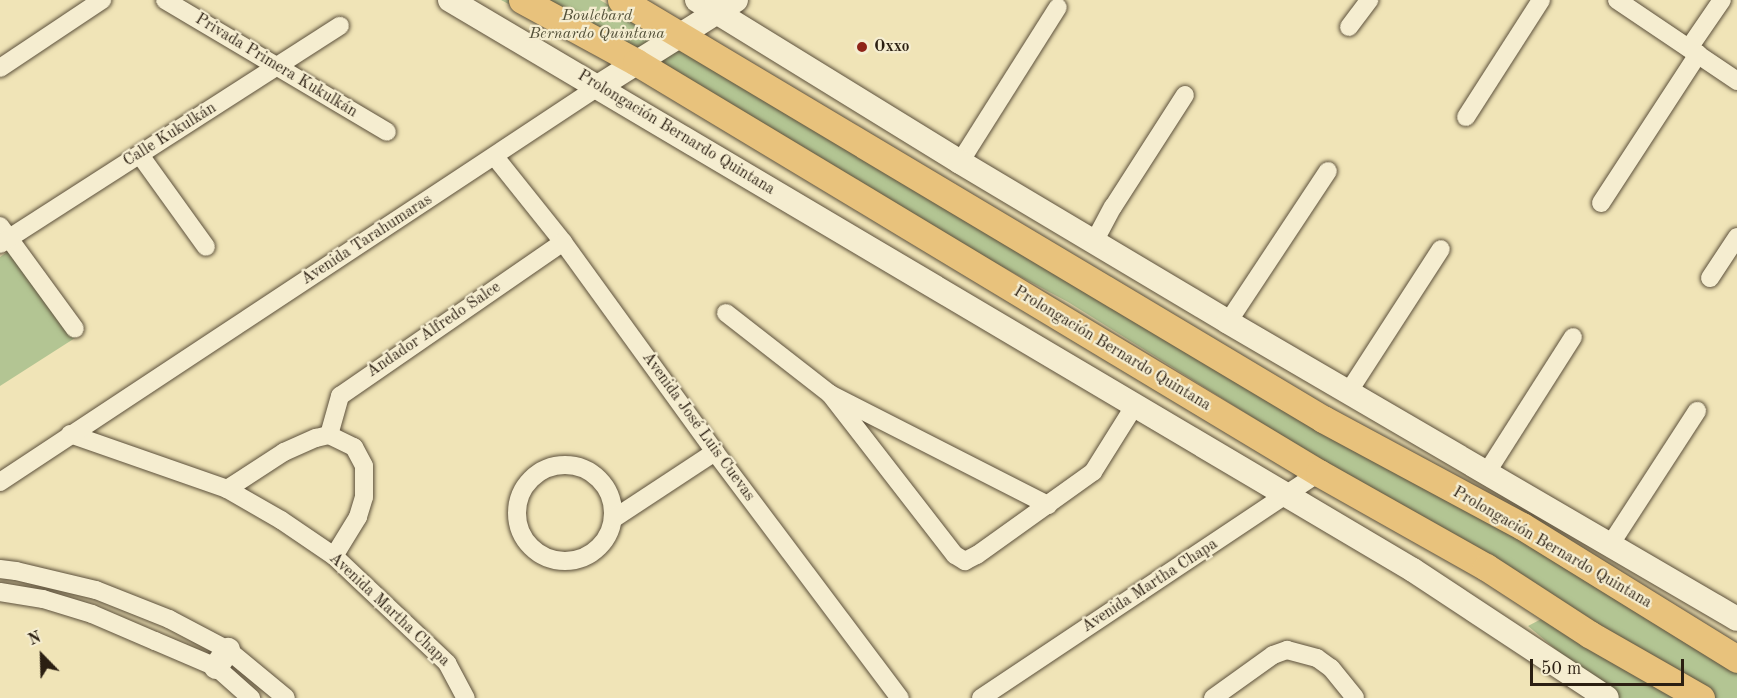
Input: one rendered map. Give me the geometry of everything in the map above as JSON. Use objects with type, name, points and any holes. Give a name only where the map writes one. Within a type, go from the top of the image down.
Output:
[{"type":"main road","name":"Prolongación Bernardo Quintana","points":[[522,0],[636,62],[1318,473],[1486,567],[1590,634],[1701,698]]},
{"type":"main road","name":"Prolongación Bernardo Quintana","points":[[621,0],[1323,419],[1522,526],[1737,659]]},
{"type":"street","points":[[0,68],[102,0]]},
{"type":"street","name":"Privada Primera Kukulkán","points":[[165,0],[387,132]]},
{"type":"street","name":"Prolongación Bernardo Quintana","points":[[450,0],[1413,570],[1607,698]]},
{"type":"street","points":[[1349,27],[1369,0]]},
{"type":"street","points":[[1466,117],[1541,0]]},
{"type":"street","points":[[1617,0],[1737,81]]},
{"type":"street","points":[[1601,203],[1694,51],[1722,0]]},
{"type":"street","name":"Prolongación Bernardo Quintana","points":[[717,4],[960,162],[1228,322],[1737,619]]},
{"type":"street","name":"Avenida Tarahumaras","points":[[0,482],[679,34],[717,4]]},
{"type":"street","points":[[960,162],[1058,7]]},
{"type":"street","name":"Calle Kukulkán","points":[[3,236],[140,155],[340,26]]},
{"type":"street","points":[[1094,242],[1113,207],[1185,94]]},
{"type":"street","points":[[140,155],[206,247]]},
{"type":"street","name":"Avenida José Luis Cuevas","points":[[495,156],[563,242],[715,452],[900,698]]},
{"type":"street","points":[[1228,322],[1328,171]]},
{"type":"street","points":[[3,236],[75,329]]},
{"type":"street","points":[[1710,278],[1737,237]]},
{"type":"street","name":"Andador Alfredo Salce","points":[[329,435],[339,396],[563,242]]},
{"type":"street","points":[[1349,391],[1441,249]]},
{"type":"street","points":[[726,313],[830,394],[1048,505]]},
{"type":"street","points":[[1486,472],[1573,337]]},
{"type":"street","points":[[830,394],[960,559],[972,559],[1093,472],[1135,405]]},
{"type":"street","points":[[1610,544],[1697,411]]},
{"type":"street","name":"Avenida Martha Chapa","points":[[70,434],[227,489],[281,519],[334,556],[447,663],[466,698]]},
{"type":"street","points":[[227,489],[284,452],[316,438],[329,435],[354,447],[364,466],[366,485],[358,517],[334,556]]},
{"type":"street","points":[[613,519],[612,503],[601,482],[582,468],[567,465],[551,467],[536,474],[525,485],[518,500],[516,515],[519,531],[528,545],[540,555],[555,561],[571,561],[592,552],[608,534],[613,519],[715,452]]},
{"type":"street","name":"Avenida Martha Chapa","points":[[981,698],[1318,473]]},
{"type":"street","points":[[0,569],[96,590],[169,619],[222,658],[286,698]]},
{"type":"street","points":[[0,592],[43,599],[222,658],[251,698]]},
{"type":"street","points":[[1213,698],[1273,655],[1287,650],[1309,654],[1331,668],[1354,698]]},
{"type":"green space","name":"Boulebard Bernardo Quintana","points":[[501,0],[600,0],[1540,551],[1737,661],[1737,698],[1614,698],[1528,626],[1549,615],[1457,545],[1068,302]]},
{"type":"green space","points":[[10,250],[75,338],[0,386],[0,257]]},
{"type":"place","name":"Oxxo","points":[[862,47]]}]
